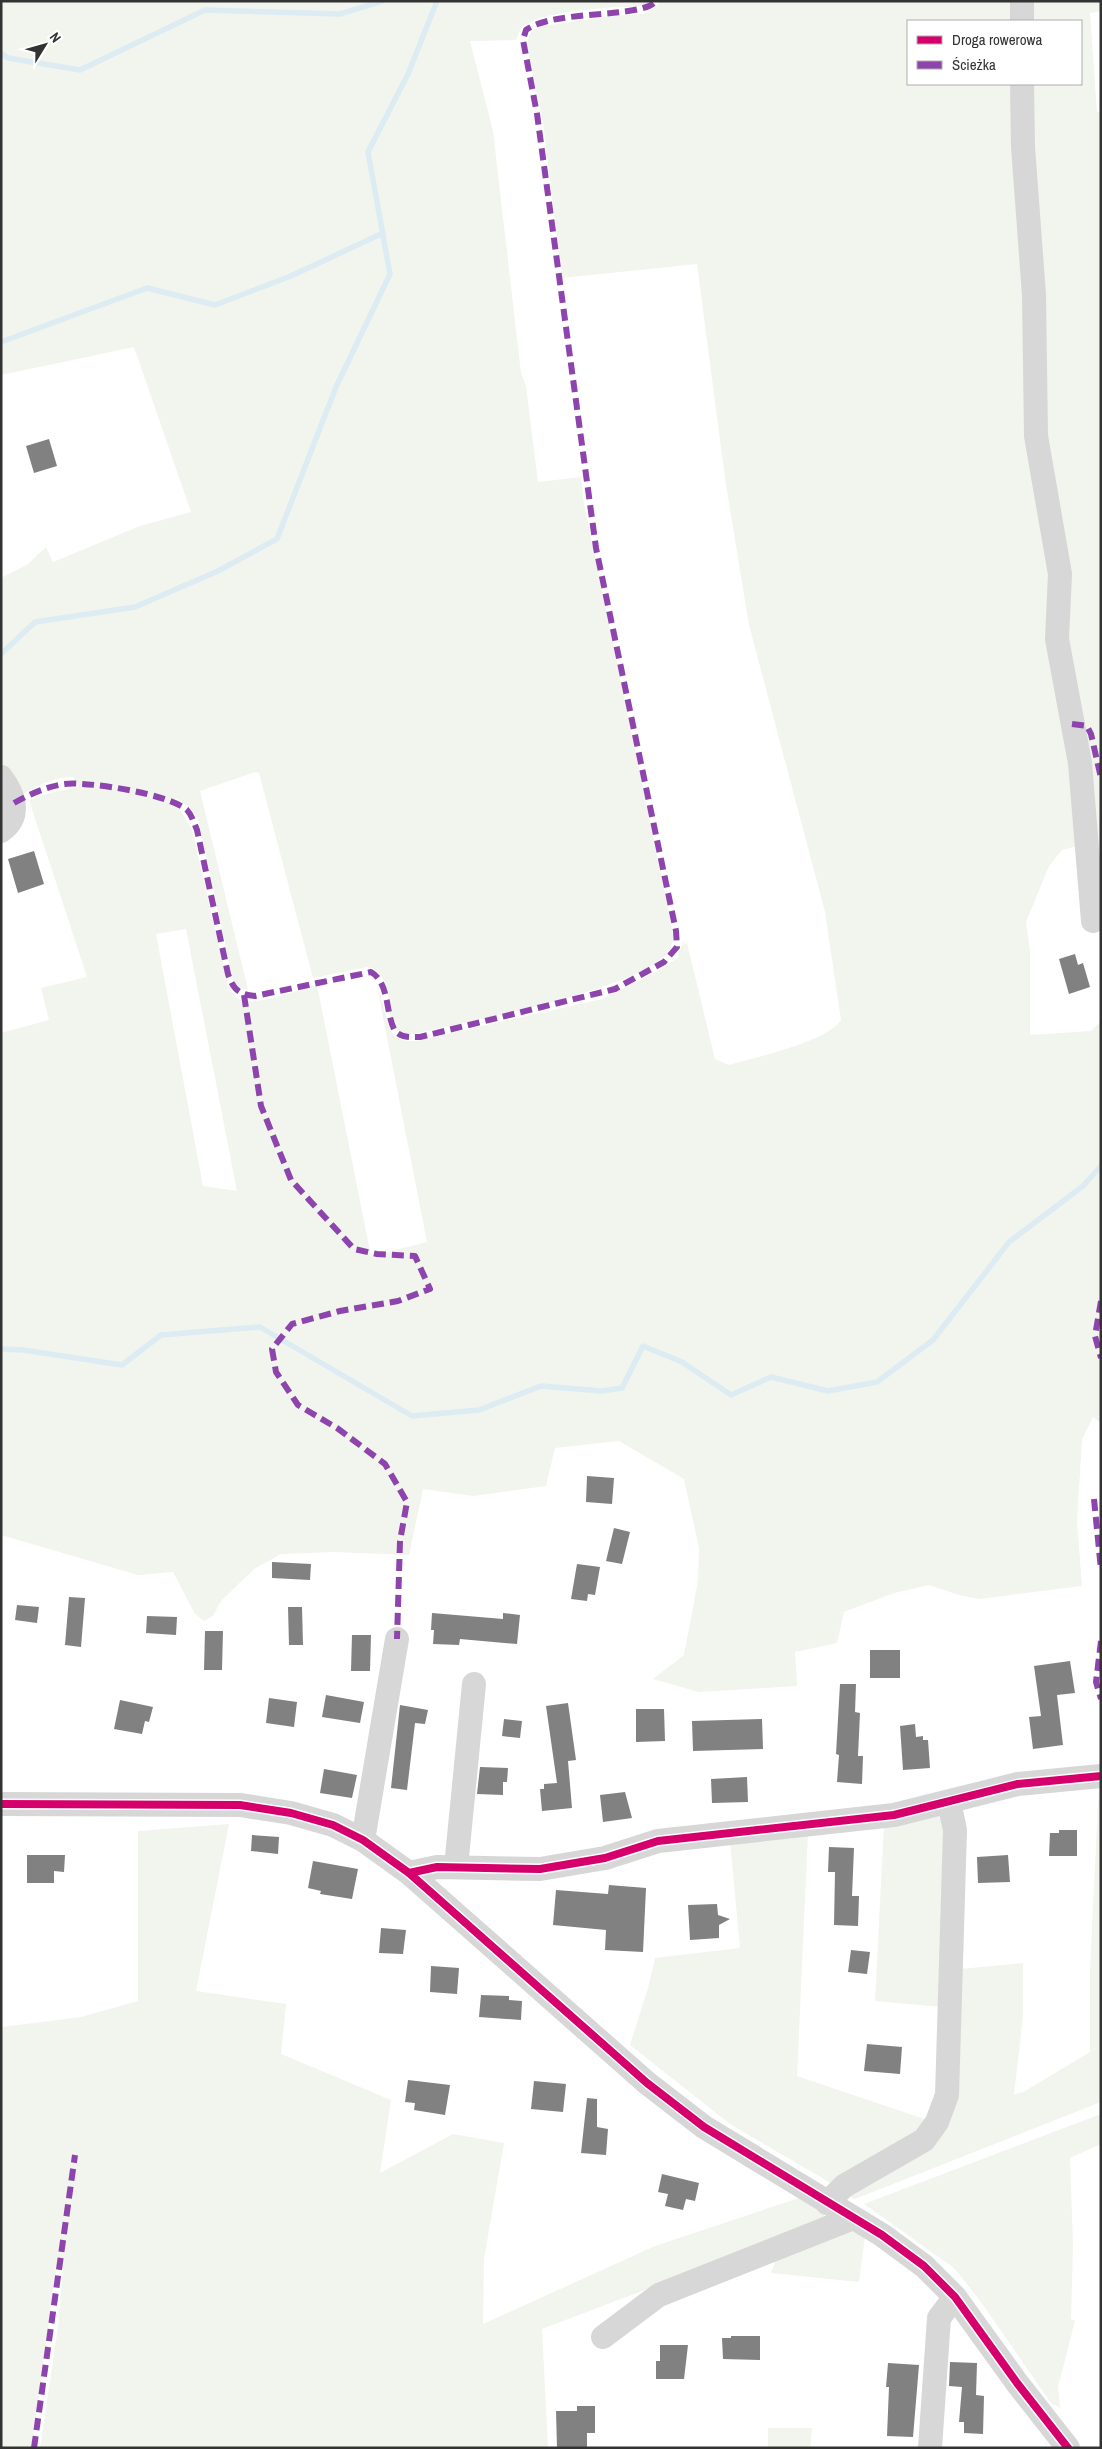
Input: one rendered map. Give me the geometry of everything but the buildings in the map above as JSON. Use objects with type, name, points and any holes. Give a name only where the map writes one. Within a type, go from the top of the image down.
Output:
[{"type":"street","points":[[1022,1],[1022,20]]},
{"type":"street","points":[[1022,85],[1023,147],[1034,295],[1036,436],[1060,574],[1057,639],[1080,763],[1094,921]]},
{"type":"street","points":[[1,777],[12,794],[14,812],[11,820],[1,831]]},
{"type":"street","points":[[363,1840],[396,1639]]},
{"type":"street","points":[[456,1867],[474,1684]]},
{"type":"street","points":[[409,1874],[436,1867],[540,1869],[605,1858],[658,1841],[894,1815],[1018,1784],[1101,1776]]},
{"type":"street","points":[[827,2203],[844,2186],[924,2140],[937,2122],[947,2095],[955,1830],[950,1802]]},
{"type":"street","points":[[1,1804],[240,1805],[291,1813],[334,1825],[363,1840],[409,1874],[654,2088],[704,2127],[827,2203],[882,2234],[924,2266],[955,2297],[1068,2448]]},
{"type":"street","points":[[603,2337],[658,2295],[853,2218]]},
{"type":"street","points":[[930,2448],[939,2318],[955,2297]]},
{"type":"shaded area","points":[[1,1],[651,1],[638,7],[614,7],[579,11],[538,19],[521,29],[516,40],[470,41],[493,131],[521,373],[526,386],[538,482],[581,477],[584,504],[672,927],[673,939],[669,951],[652,965],[624,979],[550,1003],[413,1034],[400,1032],[393,1024],[386,986],[383,978],[377,971],[367,967],[313,978],[259,773],[255,772],[200,791],[248,990],[243,989],[237,986],[233,980],[198,819],[190,808],[177,799],[168,802],[181,811],[192,829],[228,986],[233,994],[241,1000],[257,1001],[278,997],[317,985],[371,1256],[427,1242],[376,981],[391,1032],[402,1040],[416,1041],[602,999],[662,969],[677,958],[682,945],[687,943],[715,1059],[729,1065],[790,1048],[821,1035],[833,1028],[841,1020],[825,912],[749,625],[725,478],[697,264],[562,278],[543,123],[527,48],[530,33],[543,26],[612,16],[643,14],[651,11],[661,1],[1101,1],[1101,11],[1090,13],[1097,112],[1101,112],[1101,912],[1081,845],[1062,850],[1049,866],[1026,922],[1030,951],[1030,1035],[1091,1031],[1101,1021],[1101,1423],[1093,1417],[1082,1439],[1077,1522],[1082,1586],[979,1599],[959,1595],[929,1585],[894,1593],[844,1612],[837,1643],[795,1652],[797,1686],[699,1692],[653,1679],[684,1655],[698,1581],[699,1548],[684,1479],[619,1441],[555,1448],[546,1486],[473,1496],[423,1489],[409,1555],[335,1552],[281,1554],[254,1569],[221,1601],[213,1616],[204,1621],[195,1614],[173,1572],[138,1575],[1,1535],[1,1033],[49,1020],[41,988],[87,977],[29,800],[79,787],[73,777],[60,778],[44,783],[21,795],[1,769],[1,578],[28,564],[46,547],[53,562],[140,526],[191,512],[134,347],[1,375]],"holes":[[[186,929],[237,1191],[203,1186],[156,934]]]},
{"type":"shaded area","points":[[1101,1781],[1101,2102],[855,2199],[845,2195],[930,2144],[961,1969],[1023,1963],[1023,2016],[1014,2095],[1025,2091],[1090,2052],[1090,1971],[1099,1782]]},
{"type":"shaded area","points":[[944,1815],[942,2007],[875,2001],[884,1825]]},
{"type":"shaded area","points":[[229,1824],[196,1991],[286,2004],[281,2054],[391,2100],[380,2173],[453,2134],[504,2143],[484,2259],[483,2324],[655,2246],[802,2197],[834,2218],[542,2329],[548,2448],[40,2448],[58,2327],[63,2269],[56,2268],[32,2445],[31,2448],[1,2448],[2,2027],[81,2017],[138,2001],[138,1831]]},
{"type":"shaded area","points":[[808,1832],[797,2076],[930,2121],[839,2188],[730,2124],[630,2045],[648,1988],[655,1958],[740,1948],[730,1842]]},
{"type":"shaded area","points":[[1101,2114],[1101,2144],[1070,2158],[1073,2245],[1071,2319],[1075,2321],[1058,2387],[1060,2408],[1051,2403],[978,2298],[954,2268],[864,2204]]},
{"type":"shaded area","points":[[848,2230],[865,2236],[859,2282],[771,2273],[778,2254]]},
{"type":"shaded area","points":[[768,2428],[812,2428],[810,2448],[768,2448]]},
{"type":"waterway","points":[[1,53],[8,58],[80,70],[205,10],[340,14],[382,1]]},
{"type":"waterway","points":[[1,654],[35,622],[135,607],[218,571],[277,539],[336,387],[390,274],[368,152],[408,74],[437,1]]},
{"type":"waterway","points":[[1,342],[147,288],[215,305],[291,276],[383,233]]},
{"type":"waterway","points":[[1,1349],[23,1350],[122,1365],[161,1335],[260,1327],[412,1416],[479,1410],[541,1386],[602,1391],[622,1388],[643,1346],[682,1362],[731,1395],[771,1377],[828,1391],[877,1382],[933,1340],[1009,1242],[1083,1186],[1101,1166]]},
{"type":"marked path","points":[[14,803],[44,789],[64,784],[75,784],[128,790],[178,804],[189,812],[197,830],[228,974],[237,990],[241,993],[255,996],[371,972],[381,983],[395,1031],[403,1036],[420,1037],[615,989],[664,962],[677,947],[676,931],[596,548],[537,114],[523,40],[526,30],[539,23],[576,16],[634,10],[648,7],[656,1]]},
{"type":"marked path","points":[[1072,724],[1087,726],[1091,734],[1101,778]]},
{"type":"marked path","points":[[244,995],[261,1106],[291,1180],[354,1249],[377,1254],[415,1256],[430,1289],[398,1301],[340,1311],[292,1324],[272,1349],[276,1372],[298,1405],[337,1428],[385,1464],[407,1502],[400,1541],[397,1639]]},
{"type":"marked path","points":[[1101,1301],[1095,1336],[1101,1358]]},
{"type":"marked path","points":[[1094,1499],[1101,1570]]},
{"type":"marked path","points":[[1101,1641],[1096,1682],[1101,1699]]},
{"type":"marked path","points":[[34,2448],[75,2155]]},
{"type":"cycle path","points":[[409,1873],[437,1867],[540,1869],[605,1858],[658,1841],[894,1815],[1018,1784],[1101,1776]]},
{"type":"cycle path","points":[[1,1804],[240,1805],[291,1813],[333,1825],[363,1840],[409,1873],[647,2083],[704,2127],[882,2235],[924,2266],[955,2297],[1017,2383],[1068,2448]]}]
